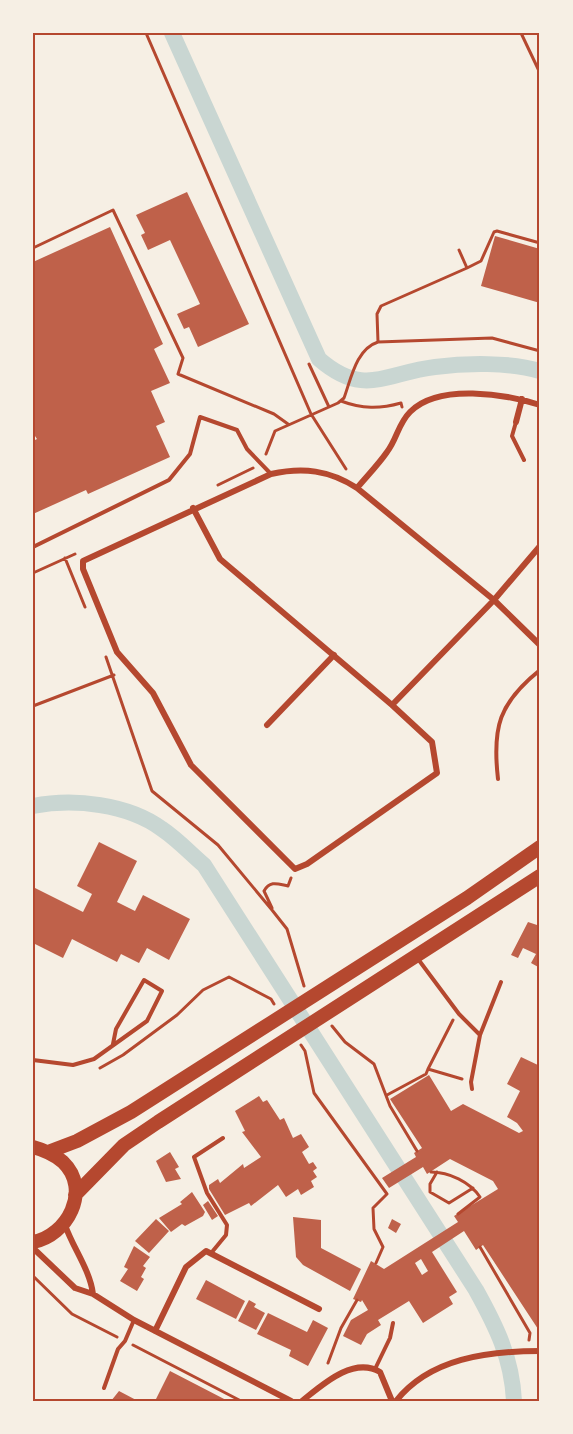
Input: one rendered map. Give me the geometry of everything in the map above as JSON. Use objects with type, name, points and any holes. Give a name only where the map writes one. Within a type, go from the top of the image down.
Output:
[{"type":"main road","points":[[48,1152],[77,1141],[131,1112],[276,1012],[313,992],[466,898],[540,846]]},
{"type":"main road","points":[[75,1195],[124,1145],[294,1039],[540,876]]},
{"type":"main road","points":[[33,1147],[48,1152],[68,1168],[75,1195],[75,1203],[65,1225],[44,1240],[33,1242]]},
{"type":"street","points":[[357,488],[388,452],[405,417],[412,410],[440,397],[461,394],[497,395],[540,405]]},
{"type":"street","points":[[516,422],[522,399]]},
{"type":"street","points":[[193,508],[220,559],[392,705],[432,742],[437,772],[307,864],[295,869],[191,765],[153,693],[117,652],[83,569],[83,561],[193,508],[271,474],[288,470],[317,471],[333,475],[357,488],[494,600],[540,645]]},
{"type":"street","points":[[392,705],[494,600],[540,546]]},
{"type":"street","points":[[267,725],[334,656]]},
{"type":"street","points":[[65,1225],[74,1249],[91,1280],[93,1294]]},
{"type":"street","points":[[33,1248],[75,1288],[93,1294],[134,1320],[291,1401]]},
{"type":"street","points":[[155,1331],[186,1267],[201,1253],[212,1252],[319,1309]]},
{"type":"street","points":[[302,1401],[344,1372],[362,1366],[375,1369],[384,1378],[394,1401],[408,1385],[462,1359],[485,1353],[540,1351]]},
{"type":"lane","points":[[33,547],[169,480],[190,454],[200,417],[237,430],[247,449],[271,474]]},
{"type":"lane","points":[[516,422],[512,436],[524,460]]},
{"type":"lane","points":[[498,779],[495,754],[500,714],[512,694],[540,670]]},
{"type":"lane","points":[[417,956],[459,1014],[480,1035]]},
{"type":"lane","points":[[33,1060],[73,1065],[94,1059],[147,1021],[162,991],[144,980],[116,1029],[112,1044]]},
{"type":"lane","points":[[472,1089],[471,1082],[480,1035],[501,982]]},
{"type":"lane","points":[[212,1252],[226,1235],[228,1226],[207,1193],[194,1157],[223,1138]]},
{"type":"lane","points":[[104,1388],[118,1349],[126,1341],[134,1320]]},
{"type":"lane","points":[[375,1369],[390,1338],[393,1323]]},
{"type":"path","points":[[146,33],[310,414],[357,488]]},
{"type":"path","points":[[521,33],[540,73]]},
{"type":"path","points":[[33,248],[113,210],[183,358],[178,374],[274,414],[288,424]]},
{"type":"path","points":[[378,342],[377,314],[381,306],[481,261],[494,232],[540,243]]},
{"type":"path","points":[[459,250],[467,268]]},
{"type":"path","points":[[211,488],[253,468],[266,454],[275,430],[342,399],[366,348],[378,342],[492,338],[540,351]]},
{"type":"path","points":[[309,364],[328,406]]},
{"type":"path","points":[[342,399],[356,407],[372,408],[401,403],[405,417]]},
{"type":"path","points":[[33,573],[83,550]]},
{"type":"path","points":[[65,558],[87,611]]},
{"type":"path","points":[[105,654],[152,791],[218,845],[272,910],[287,929],[298,974],[313,992]]},
{"type":"path","points":[[33,706],[114,675]]},
{"type":"path","points":[[272,910],[264,891],[273,883],[288,886],[295,869]]},
{"type":"path","points":[[94,1069],[102,1067],[150,1036],[177,1015],[203,990],[229,977],[271,999],[276,1012]]},
{"type":"path","points":[[387,1095],[426,1074],[448,1026],[459,1014]]},
{"type":"path","points":[[328,1015],[345,1042],[374,1064],[390,1106],[417,1151]]},
{"type":"path","points":[[294,1039],[305,1051],[314,1094],[384,1185],[387,1194],[373,1208],[374,1229],[383,1247],[376,1263]]},
{"type":"path","points":[[428,1069],[471,1082]]},
{"type":"path","points":[[430,1172],[442,1172],[473,1188],[480,1197],[458,1214]]},
{"type":"path","points":[[436,1172],[430,1184],[430,1192],[449,1203],[473,1188]]},
{"type":"path","points":[[480,1247],[530,1333]]},
{"type":"path","points":[[328,1363],[341,1328],[357,1300]]},
{"type":"path","points":[[220,1390],[224,1383]]},
{"type":"building","points":[[187,192],[249,324],[198,347],[189,327],[184,329],[177,314],[200,304],[170,240],[148,250],[141,235],[145,233],[136,215]]},
{"type":"building","points":[[110,227],[163,344],[154,349],[170,383],[151,391],[165,422],[156,426],[170,457],[88,494],[86,490],[33,514],[33,441],[37,439],[33,433],[33,262]]},
{"type":"building","points":[[495,236],[540,249],[540,303],[481,286]]},
{"type":"building","points":[[99,842],[137,861],[117,902],[135,911],[143,895],[190,919],[169,960],[147,948],[139,963],[121,954],[117,962],[72,939],[63,958],[33,943],[33,887],[83,912],[92,894],[77,886]]},
{"type":"building","points":[[528,922],[540,926],[540,968],[531,963],[536,954],[523,948],[518,958],[511,955]]},
{"type":"building","points":[[521,1057],[540,1066],[540,1328],[538,1329],[483,1245],[476,1250],[464,1231],[432,1252],[457,1292],[449,1297],[453,1304],[423,1323],[409,1301],[378,1320],[381,1325],[367,1334],[361,1345],[343,1336],[351,1320],[368,1310],[362,1300],[361,1302],[353,1299],[371,1261],[384,1269],[458,1222],[454,1216],[498,1189],[493,1181],[450,1159],[427,1174],[423,1167],[389,1188],[382,1178],[416,1157],[414,1153],[422,1148],[390,1099],[429,1075],[451,1111],[463,1104],[519,1133],[523,1131],[517,1123],[507,1117],[520,1091],[507,1084]],"holes":[[[421,1259],[428,1271],[422,1275],[415,1263]]]},
{"type":"building","points":[[259,1096],[263,1102],[267,1100],[280,1120],[284,1118],[293,1138],[301,1134],[309,1147],[302,1152],[309,1164],[313,1162],[317,1168],[313,1171],[317,1177],[311,1181],[314,1187],[301,1195],[298,1189],[286,1197],[278,1185],[251,1206],[249,1203],[225,1215],[209,1189],[209,1185],[218,1179],[220,1183],[243,1164],[244,1168],[261,1157],[242,1132],[245,1131],[235,1111]]},
{"type":"building","points":[[170,1152],[179,1167],[175,1169],[181,1179],[166,1182],[156,1161]]},
{"type":"building","points":[[192,1192],[205,1212],[203,1216],[185,1226],[182,1224],[171,1232],[159,1218],[182,1204],[180,1202]]},
{"type":"building","points":[[208,1201],[218,1216],[212,1220],[203,1205]]},
{"type":"building","points":[[293,1217],[321,1220],[321,1248],[361,1269],[350,1291],[303,1265],[296,1257]]},
{"type":"building","points":[[156,1219],[169,1231],[149,1253],[135,1241]]},
{"type":"building","points":[[392,1219],[401,1224],[396,1233],[388,1228]]},
{"type":"building","points":[[134,1246],[150,1257],[143,1266],[146,1268],[141,1277],[144,1279],[137,1291],[120,1281],[128,1269],[124,1267]]},
{"type":"building","points":[[206,1280],[245,1301],[236,1319],[196,1299]]},
{"type":"building","points":[[249,1300],[256,1304],[254,1307],[265,1313],[256,1330],[238,1321]]},
{"type":"building","points":[[268,1313],[307,1332],[313,1320],[328,1328],[308,1366],[289,1356],[291,1350],[257,1334]]},
{"type":"building","points":[[170,1371],[228,1401],[155,1401]]},
{"type":"building","points":[[119,1391],[138,1401],[111,1401]]},
{"type":"waterway","points":[[172,33],[319,359],[349,378],[362,380],[375,380],[418,370],[460,365],[502,365],[540,371]]},
{"type":"waterway","points":[[33,806],[83,803],[133,814],[168,833],[204,865],[476,1290],[502,1343],[513,1385],[514,1401]]}]
